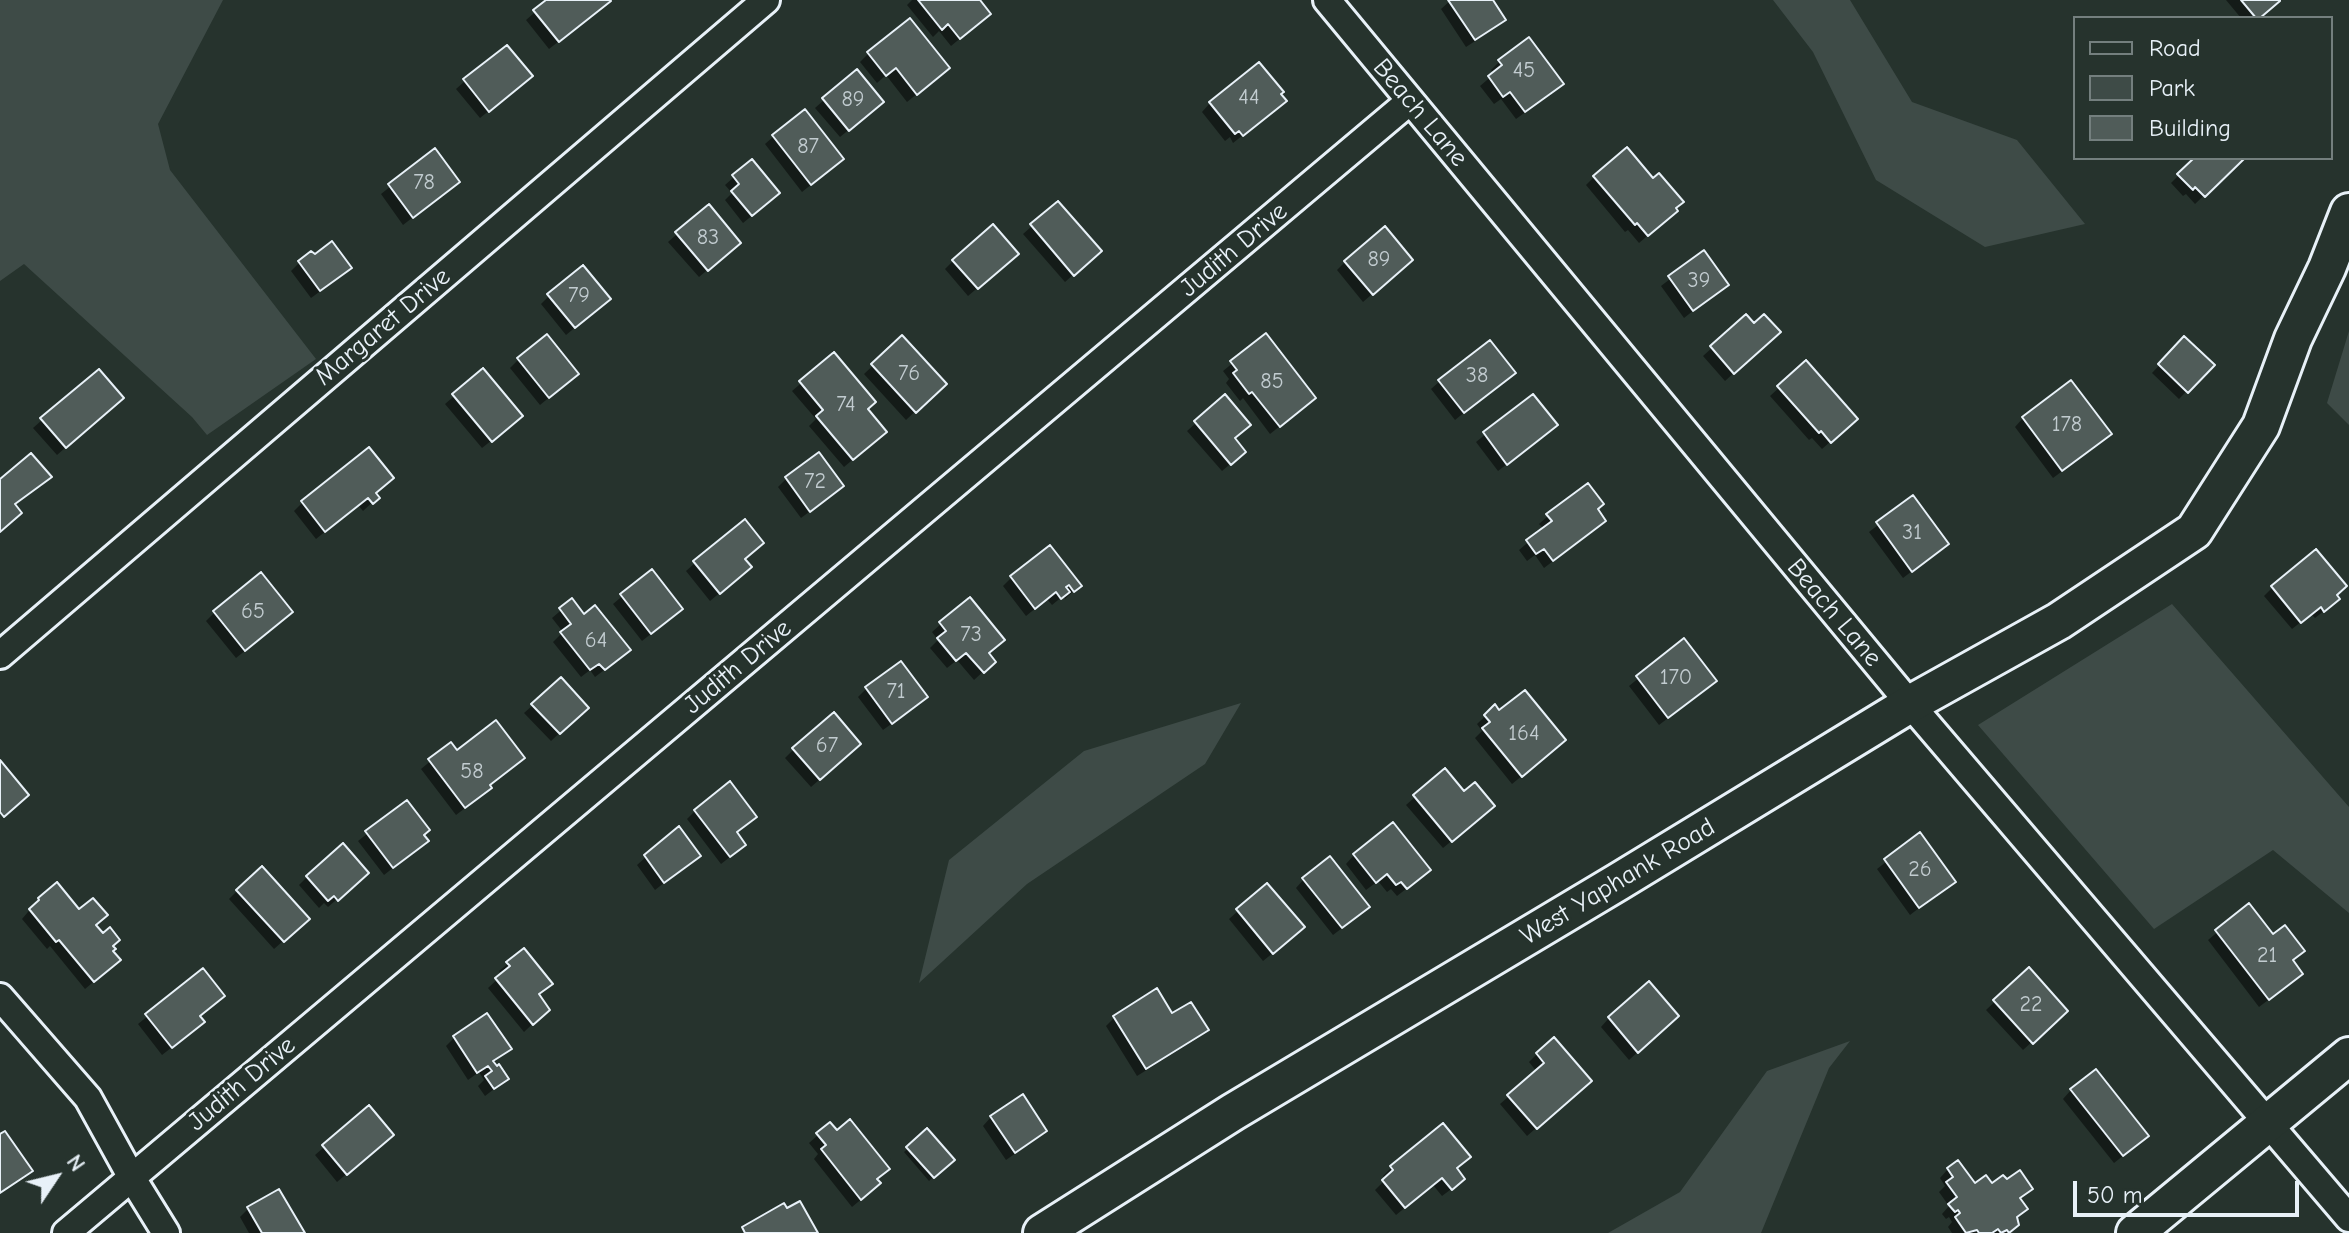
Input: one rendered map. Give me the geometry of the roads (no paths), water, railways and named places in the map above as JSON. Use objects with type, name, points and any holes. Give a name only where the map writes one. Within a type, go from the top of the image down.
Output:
[{"type":"street","name":"Margaret Drive","points":[[0,655],[766,0]]},
{"type":"street","name":"Beach Lane","points":[[1327,0],[1910,704],[2349,1218]]},
{"type":"street","name":"Judith Drive","points":[[66,1233],[1410,101]]},
{"type":"street","name":"West Yaphank Road","points":[[1042,1233],[1233,1112],[1910,704],[2059,621],[2194,531],[2261,426],[2293,339],[2327,268],[2349,212]]},
{"type":"street","points":[[0,997],[88,1098],[166,1233]]},
{"type":"street","points":[[2135,1233],[2349,1056]]}]
